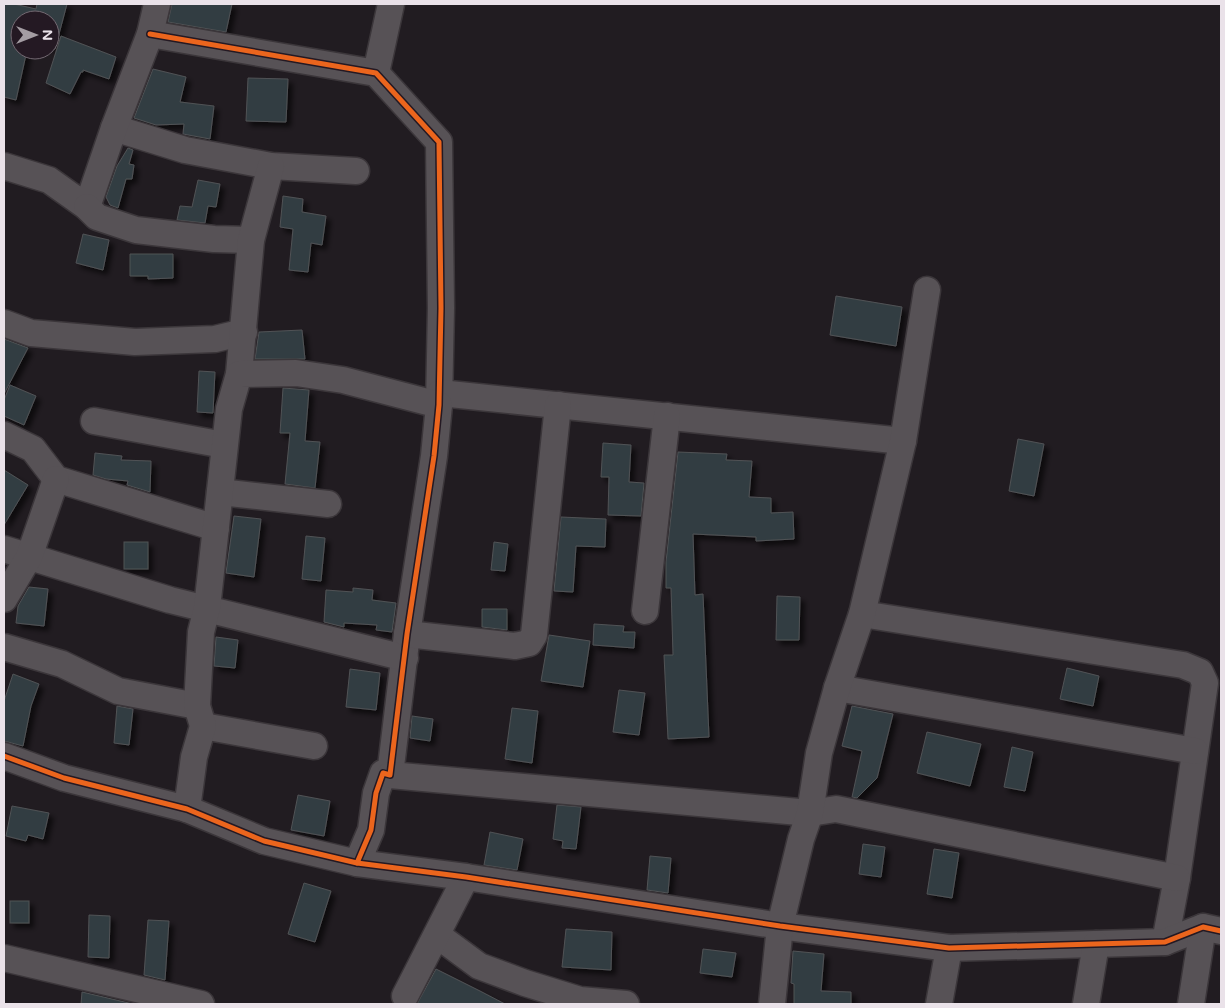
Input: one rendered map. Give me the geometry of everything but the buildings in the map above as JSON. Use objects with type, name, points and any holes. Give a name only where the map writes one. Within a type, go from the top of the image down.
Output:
[{"type":"street","points":[[87,207],[114,128],[150,34],[157,4]]},
{"type":"street","points":[[376,73],[391,4]]},
{"type":"street","points":[[150,34],[376,73],[439,142],[441,308],[439,399],[434,456],[406,646],[390,774]]},
{"type":"street","points":[[114,128],[185,150],[271,166],[356,171]]},
{"type":"street","points":[[4,166],[49,180],[87,207],[97,217],[136,230],[214,239],[251,240]]},
{"type":"street","points":[[187,809],[200,716],[202,632],[207,608],[224,445],[229,409],[239,374],[251,240],[271,166]]},
{"type":"street","points":[[772,1004],[780,926],[801,839],[810,813],[819,753],[837,688],[862,614],[903,441],[928,290]]},
{"type":"street","points":[[4,324],[31,332],[135,342],[215,340],[244,332]]},
{"type":"street","points":[[239,374],[296,374],[343,380],[439,399],[558,405],[903,441]]},
{"type":"street","points":[[4,549],[170,600],[406,646],[515,646],[529,643],[534,635],[558,405]]},
{"type":"street","points":[[645,612],[667,416]]},
{"type":"street","points":[[94,421],[224,445]]},
{"type":"street","points":[[4,435],[33,450],[56,479],[216,528]]},
{"type":"street","points":[[4,599],[29,558],[56,479]]},
{"type":"street","points":[[220,492],[328,504]]},
{"type":"street","points":[[862,614],[1183,665],[1200,672],[1205,683],[1177,878],[1165,942]]},
{"type":"street","points":[[4,647],[62,664],[118,691],[200,716],[314,746]]},
{"type":"street","points":[[837,688],[1195,751]]},
{"type":"street","points":[[4,756],[64,778],[187,809],[264,841],[357,862],[780,926],[949,948],[1165,942],[1212,929]]},
{"type":"street","points":[[357,862],[371,830],[376,793],[383,773],[810,813],[836,809],[1177,878]]},
{"type":"street","points":[[405,996],[466,877]]},
{"type":"street","points":[[1191,1004],[1212,929]]},
{"type":"street","points":[[437,935],[479,966],[525,983],[580,1000],[626,1004]]},
{"type":"street","points":[[1086,1004],[1096,944]]},
{"type":"street","points":[[939,1004],[949,948]]},
{"type":"street","points":[[4,958],[201,1004]]},
{"type":"cycle path","points":[[150,34],[376,73],[439,142],[441,308],[439,405],[434,456],[407,634],[390,775],[383,773],[376,793],[371,830],[357,863]]},
{"type":"cycle path","points":[[4,756],[64,778],[187,809],[264,841],[357,863],[466,877],[780,926],[949,948],[1165,942],[1203,927],[1221,931]]}]
